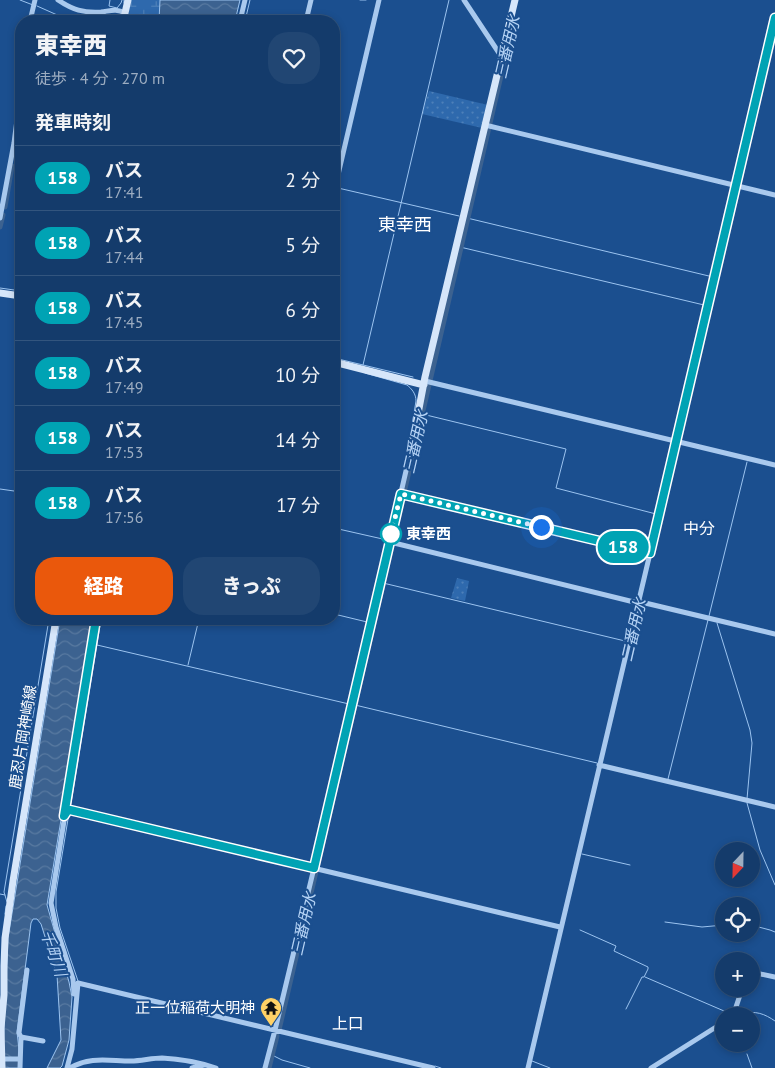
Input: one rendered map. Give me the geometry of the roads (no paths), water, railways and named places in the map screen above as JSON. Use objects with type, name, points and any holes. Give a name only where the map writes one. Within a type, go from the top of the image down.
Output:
[{"type":"street","points":[[58,0],[79,11],[121,11]]},
{"type":"street","points":[[122,15],[121,11],[128,0]]},
{"type":"street","points":[[241,15],[244,0]]},
{"type":"street","points":[[307,15],[310,0]]},
{"type":"street","points":[[340,164],[379,0]]},
{"type":"street","points":[[464,0],[502,55]]},
{"type":"street","points":[[265,1068],[316,868],[515,0]]},
{"type":"street","points":[[101,15],[104,12]]},
{"type":"street","points":[[528,1068],[560,927],[601,765],[678,442],[775,18]]},
{"type":"street","points":[[485,125],[775,195]]},
{"type":"street","points":[[0,218],[15,131]]},
{"type":"street","points":[[0,293],[15,295]]},
{"type":"street","points":[[340,363],[775,465]]},
{"type":"street","points":[[403,494],[650,553]]},
{"type":"street","points":[[392,543],[775,634]]},
{"type":"street","name":"鹿忍片岡神崎線","points":[[2,1068],[1,1028],[4,995],[2,971],[5,938],[55,625]]},
{"type":"street","points":[[76,1009],[73,979],[56,927],[51,903],[95,625]]},
{"type":"street","points":[[601,765],[775,807]]},
{"type":"street","points":[[64,816],[69,810],[560,927]]},
{"type":"street","points":[[20,1068],[21,1037],[19,1033],[27,970]]},
{"type":"street","points":[[760,974],[775,977]]},
{"type":"street","points":[[68,1068],[72,1049],[78,983],[433,1068]]},
{"type":"street","points":[[652,1068],[715,1028]]},
{"type":"street","points":[[21,1037],[43,1041]]},
{"type":"street","points":[[68,1068],[82,1062],[94,1060],[162,1058],[188,1060],[216,1068]]},
{"type":"street","points":[[2,1059],[20,1059]]},
{"type":"street","points":[[192,1068],[207,1065]]},
{"type":"water","points":[[160,0],[240,0],[236,15],[159,15]]},
{"type":"water","name":"千町川","points":[[59,625],[93,625],[47,905],[72,997],[69,1040],[60,1068],[47,1068],[61,1040],[57,975],[41,924],[37,919],[33,919],[17,1032],[19,1068],[4,1068],[3,1051],[8,938]]},
{"type":"waterway","points":[[20,0],[33,5]]},
{"type":"waterway","points":[[110,0],[109,6],[117,8],[122,0]]},
{"type":"waterway","points":[[246,15],[250,0]]},
{"type":"waterway","points":[[360,0],[366,0]]},
{"type":"waterway","points":[[363,365],[449,0]]},
{"type":"waterway","points":[[37,6],[57,15]]},
{"type":"waterway","name":"二番用水","points":[[740,180],[775,30]]},
{"type":"waterway","name":"三番用水","points":[[419,428],[506,49]]},
{"type":"waterway","points":[[5,207],[12,166]]},
{"type":"waterway","points":[[340,188],[459,216]]},
{"type":"waterway","name":"二番用水","points":[[709,311],[737,193]]},
{"type":"waterway","points":[[0,227],[3,215]]},
{"type":"waterway","points":[[467,218],[713,277]]},
{"type":"waterway","points":[[460,247],[704,305]]},
{"type":"waterway","points":[[0,288],[15,290]]},
{"type":"waterway","points":[[340,359],[413,377]]},
{"type":"waterway","points":[[365,373],[407,385],[411,388],[416,401],[409,444]]},
{"type":"waterway","points":[[422,414],[566,449],[556,488],[656,514]]},
{"type":"waterway","name":"三番用水","points":[[279,1030],[416,441]]},
{"type":"waterway","points":[[709,616],[747,462]]},
{"type":"waterway","points":[[0,489],[15,491]]},
{"type":"waterway","points":[[340,529],[387,540]]},
{"type":"waterway","points":[[383,583],[625,641]]},
{"type":"waterway","points":[[340,615],[367,622]]},
{"type":"waterway","points":[[668,779],[708,620]]},
{"type":"waterway","points":[[717,623],[750,730],[752,743],[747,799]]},
{"type":"waterway","points":[[7,902],[4,892],[48,625]]},
{"type":"waterway","points":[[70,809],[100,625]]},
{"type":"waterway","points":[[188,665],[198,625]]},
{"type":"waterway","points":[[97,645],[349,704]]},
{"type":"waterway","points":[[355,705],[597,763]]},
{"type":"waterway","points":[[747,803],[760,850],[775,885]]},
{"type":"waterway","name":"千町川","points":[[69,813],[56,892],[56,908],[60,928],[78,981]]},
{"type":"waterway","points":[[582,854],[630,865]]},
{"type":"waterway","points":[[0,894],[5,895]]},
{"type":"waterway","points":[[5,914],[6,906]]},
{"type":"waterway","points":[[665,922],[702,927],[715,926]]},
{"type":"waterway","points":[[760,927],[775,932]]},
{"type":"waterway","points":[[580,930],[616,946],[614,951],[648,967],[626,1009]]},
{"type":"waterway","points":[[645,977],[715,1007]]},
{"type":"waterway","points":[[760,1013],[775,1021]]},
{"type":"waterway","name":"三番用水","points":[[269,1068],[277,1036]]},
{"type":"waterway","points":[[747,1054],[752,1068]]},
{"type":"waterway","points":[[272,1055],[310,1068]]},
{"type":"waterway","points":[[532,1061],[550,1068]]},
{"type":"waterway","points":[[435,1066],[441,1068]]},
{"type":"place","name":"東幸西","points":[[391,534]]},
{"type":"place","name":"正一位稲荷大明神","points":[[271,1027]]},
{"type":"district","name":"東幸西","points":[[405,225]]},
{"type":"district","name":"中分","points":[[699,528]]},
{"type":"district","name":"上口","points":[[348,1023]]}]
